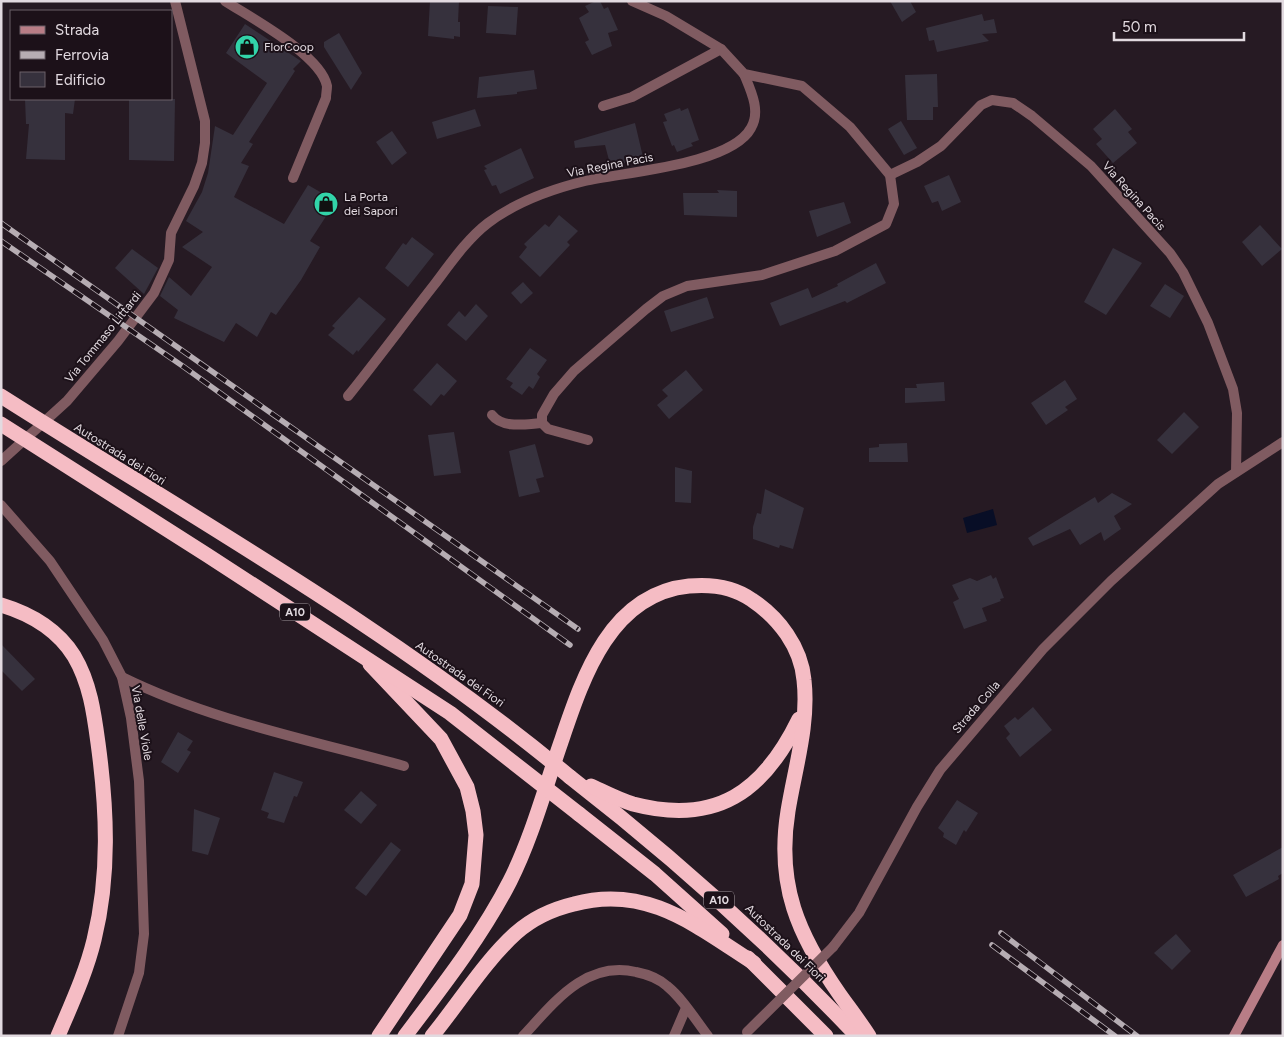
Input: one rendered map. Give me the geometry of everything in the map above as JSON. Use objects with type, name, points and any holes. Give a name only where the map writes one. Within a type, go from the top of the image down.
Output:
[{"type":"highway","name":"Autostrada dei Fiori","points":[[1,396],[369,629],[525,739],[641,832],[729,910],[814,990],[857,1036]]},
{"type":"highway","name":"A10","points":[[1,424],[450,713],[655,874],[754,963],[826,1036]]},
{"type":"highway","points":[[405,1036],[485,924],[511,880],[530,834],[580,686],[597,651],[616,626],[635,608],[674,587],[698,585],[724,587],[750,598],[773,616],[789,636],[800,660],[804,680],[803,710],[799,753],[784,838],[784,870],[790,897],[813,954],[869,1036]]},
{"type":"highway","points":[[1,605],[38,619],[58,635],[74,655],[87,680],[100,756],[105,801],[106,849],[103,893],[94,940],[78,989],[58,1036]]},
{"type":"highway","points":[[362,655],[441,740],[456,763],[467,787],[474,811],[476,835],[476,864],[472,884],[460,915],[379,1036]]},
{"type":"highway","points":[[570,777],[632,804],[666,810],[692,809],[721,804],[743,793],[774,764],[785,748],[803,710]]},
{"type":"highway","points":[[432,1036],[490,962],[516,933],[540,916],[564,906],[592,899],[623,898],[649,903],[672,912],[754,963]]},
{"type":"main road","points":[[1234,1036],[1283,945]]},
{"type":"street","name":"Via Tommaso Littardi","points":[[1,461],[67,401],[118,341],[154,293],[169,260],[171,233],[200,171],[205,143],[205,121],[175,1]]},
{"type":"street","points":[[225,1],[295,46],[316,66],[327,86],[326,98],[293,178]]},
{"type":"street","name":"Via Regina Pacis","points":[[348,396],[448,266],[488,223],[508,210],[546,193],[584,181],[666,167],[705,156],[728,148],[747,134],[755,117],[755,105],[744,74],[721,49],[666,16],[632,1]]},
{"type":"street","points":[[603,106],[632,96],[721,49]]},
{"type":"street","points":[[542,423],[542,415],[554,394],[574,371],[663,296],[688,286],[762,275],[835,251],[886,224],[894,204],[890,175],[850,127],[802,86],[744,74]]},
{"type":"street","name":"Via Regina Pacis","points":[[890,175],[941,146],[982,105],[992,100],[1013,103],[1032,116],[1091,166],[1170,253],[1183,272],[1208,323],[1233,389],[1237,413],[1236,472]]},
{"type":"street","points":[[492,415],[496,421],[503,423],[542,423],[548,429],[588,440]]},
{"type":"street","name":"Strada Colla","points":[[744,1034],[847,931],[868,898],[917,807],[940,770],[1042,649],[1111,581],[1218,484],[1283,442]]},
{"type":"street","points":[[1,505],[50,561],[103,640],[122,676]]},
{"type":"street","name":"Via delle Viole","points":[[122,676],[157,694],[203,710],[404,766]]},
{"type":"street","name":"Via delle Viole","points":[[118,1036],[139,973],[145,914],[139,781],[131,718],[122,676]]},
{"type":"street","points":[[523,1036],[568,988],[586,978],[606,971],[631,971],[655,978],[666,985],[708,1036]]},
{"type":"street","points":[[674,1036],[686,1008]]},
{"type":"water","points":[[993,509],[997,525],[967,533],[963,518]]},
{"type":"building","points":[[430,1],[459,1],[458,22],[460,22],[460,37],[454,36],[454,39],[428,36]]},
{"type":"building","points":[[600,1],[604,9],[608,7],[618,30],[608,33],[612,46],[592,55],[585,42],[589,40],[579,18],[589,12],[585,6]]},
{"type":"building","points":[[890,1],[910,1],[916,12],[902,22]]},
{"type":"building","points":[[488,6],[518,7],[516,35],[486,33]]},
{"type":"building","points":[[982,14],[984,21],[994,19],[997,33],[982,34],[989,41],[937,52],[934,40],[929,41],[926,28]]},
{"type":"building","points":[[245,24],[301,61],[293,69],[295,71],[249,142],[253,144],[241,163],[249,166],[234,197],[284,224],[308,185],[336,201],[310,241],[320,247],[301,280],[276,315],[271,312],[257,337],[236,323],[224,342],[174,318],[178,310],[160,296],[169,277],[191,296],[212,267],[182,247],[203,232],[186,221],[202,192],[208,173],[215,126],[233,135],[267,83],[226,53]]},
{"type":"building","points":[[339,33],[362,73],[351,90],[324,47],[324,42]]},
{"type":"building","points":[[534,70],[537,89],[517,92],[517,94],[477,98],[479,77]]},
{"type":"building","points":[[937,74],[938,107],[933,107],[933,120],[907,120],[905,75]]},
{"type":"building","points":[[175,99],[174,161],[129,160],[129,100]]},
{"type":"building","points":[[25,100],[75,100],[73,114],[65,113],[65,160],[26,159],[29,124],[26,124]]},
{"type":"building","points":[[680,108],[681,111],[688,108],[699,140],[691,143],[693,146],[677,152],[674,145],[672,146],[663,122],[667,121],[664,114]]},
{"type":"building","points":[[475,109],[481,126],[437,139],[432,122]]},
{"type":"building","points":[[1115,109],[1132,129],[1128,132],[1137,143],[1113,163],[1096,144],[1102,139],[1093,129]]},
{"type":"building","points":[[901,121],[917,148],[904,155],[888,129]]},
{"type":"building","points":[[635,123],[643,157],[622,164],[618,161],[610,164],[605,145],[575,148],[574,141]]},
{"type":"building","points":[[392,131],[407,153],[392,165],[376,142]]},
{"type":"building","points":[[521,148],[534,178],[500,194],[496,185],[492,186],[484,170],[487,169],[484,166]]},
{"type":"building","points":[[949,175],[961,202],[942,211],[938,201],[932,203],[924,186]]},
{"type":"building","points":[[717,190],[737,191],[737,217],[684,215],[683,193],[719,193]]},
{"type":"building","points":[[844,202],[851,223],[817,237],[809,211]]},
{"type":"building","points":[[559,215],[578,231],[567,242],[570,245],[540,277],[519,257],[527,247],[524,244],[545,224],[549,227]]},
{"type":"building","points":[[1260,225],[1282,249],[1262,266],[1242,242]]},
{"type":"building","points":[[412,237],[434,254],[408,287],[385,268],[403,243],[406,245]]},
{"type":"building","points":[[1113,248],[1142,263],[1106,315],[1084,302]]},
{"type":"building","points":[[132,249],[158,268],[144,294],[115,268]]},
{"type":"building","points":[[876,263],[886,283],[847,303],[845,301],[780,326],[770,303],[808,288],[812,298],[838,286],[837,284]]},
{"type":"building","points":[[523,282],[533,293],[521,304],[511,293]]},
{"type":"building","points":[[1165,284],[1184,296],[1170,318],[1150,306]]},
{"type":"building","points":[[359,297],[386,319],[358,352],[357,350],[353,355],[328,335],[335,328],[332,326]]},
{"type":"building","points":[[707,297],[714,318],[671,332],[664,311]]},
{"type":"building","points":[[476,304],[488,316],[466,341],[447,325],[459,311],[465,317]]},
{"type":"building","points":[[530,348],[547,360],[537,374],[540,377],[533,389],[529,386],[522,395],[510,387],[513,383],[506,379]]},
{"type":"building","points":[[437,363],[457,381],[444,396],[441,394],[431,406],[413,390]]},
{"type":"building","points":[[686,370],[703,390],[669,419],[657,405],[668,396],[662,390]]},
{"type":"building","points":[[1065,380],[1077,399],[1065,407],[1068,410],[1046,425],[1031,403]]},
{"type":"building","points":[[944,382],[945,401],[905,403],[905,388],[917,388],[916,384]]},
{"type":"building","points":[[1184,412],[1199,427],[1172,454],[1157,440]]},
{"type":"building","points":[[454,432],[461,473],[434,476],[428,435]]},
{"type":"building","points":[[907,443],[908,462],[869,462],[869,448],[879,447],[879,444]]},
{"type":"building","points":[[535,444],[544,477],[536,479],[540,492],[519,497],[509,451]]},
{"type":"building","points":[[675,467],[692,471],[691,503],[675,502]]},
{"type":"building","points":[[765,489],[804,508],[793,549],[780,545],[779,548],[753,539],[753,527],[757,513],[761,514]]},
{"type":"building","points":[[1112,493],[1132,504],[1114,516],[1121,529],[1104,541],[1101,532],[1080,545],[1070,529],[1033,546],[1028,538],[1095,497],[1098,503]]},
{"type":"building","points":[[991,575],[993,579],[996,577],[1004,598],[982,608],[987,621],[964,629],[953,602],[959,599],[952,585],[970,578],[977,581]]},
{"type":"building","points":[[1,644],[35,679],[22,691],[1,670]]},
{"type":"building","points":[[1033,707],[1052,730],[1020,757],[1006,738],[1010,734],[1004,726],[1015,717],[1018,720]]},
{"type":"building","points":[[178,732],[193,741],[187,750],[191,752],[178,773],[161,762]]},
{"type":"building","points":[[274,772],[303,782],[297,797],[294,796],[284,823],[267,818],[269,813],[261,810]]},
{"type":"building","points":[[361,791],[377,805],[361,824],[344,810]]},
{"type":"building","points":[[957,800],[978,813],[966,832],[964,830],[956,845],[943,837],[944,833],[938,828]]},
{"type":"building","points":[[194,809],[220,818],[208,855],[192,851]]},
{"type":"building","points":[[391,842],[401,850],[366,896],[355,888]]},
{"type":"building","points":[[1283,847],[1283,873],[1278,876],[1279,879],[1246,897],[1233,875]]},
{"type":"building","points":[[1176,934],[1191,951],[1172,970],[1154,953]]},
{"type":"railway","points":[[1,223],[578,629]]},
{"type":"railway","points":[[1,241],[184,367],[570,645]]},
{"type":"railway","points":[[1001,933],[1137,1036]]},
{"type":"railway","points":[[992,945],[1115,1036]]},
{"type":"place","name":"FlorCoop","points":[[247,47]]},
{"type":"place","name":"La Porta dei Sapori","points":[[326,204]]}]
